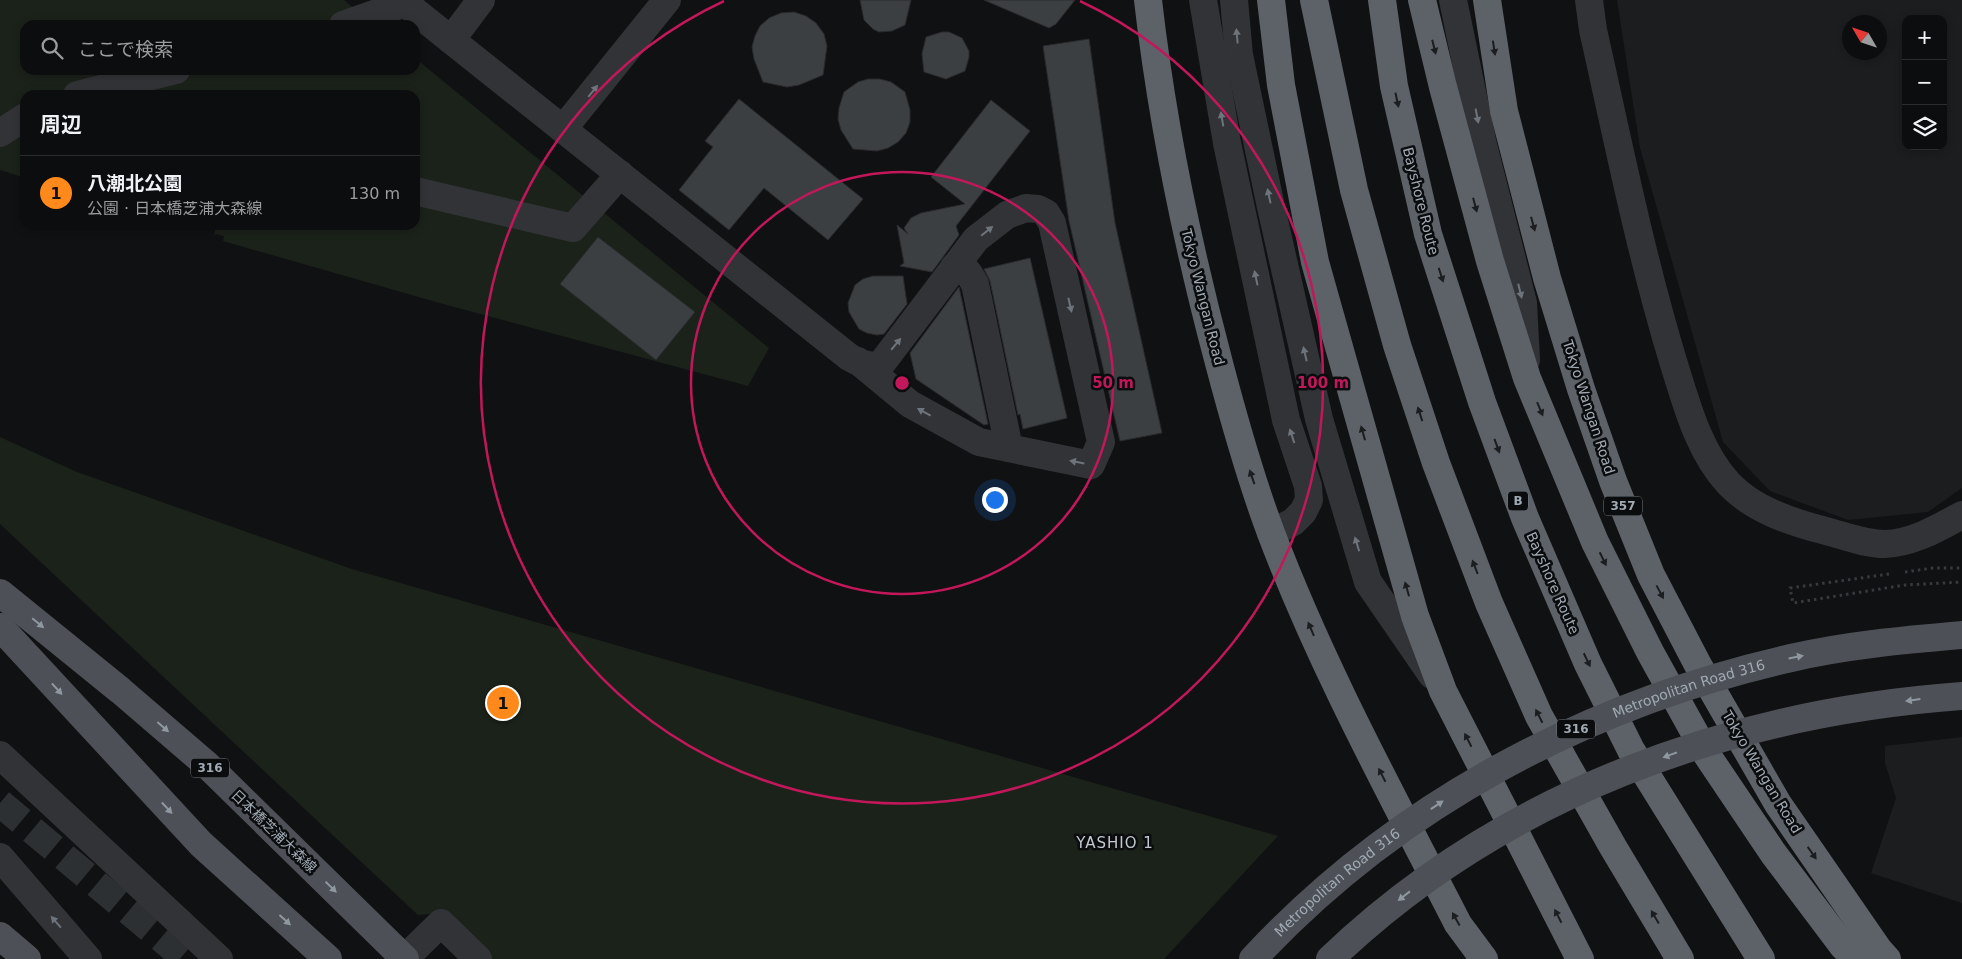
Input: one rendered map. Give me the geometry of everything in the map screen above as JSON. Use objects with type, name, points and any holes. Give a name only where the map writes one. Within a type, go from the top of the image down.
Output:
[{"type":"highway","name":"Tokyo Wangan Road","points":[[1148,0],[1155,67],[1180,204],[1208,321],[1244,455],[1271,533],[1330,675],[1458,924],[1484,959]]},
{"type":"highway","points":[[1271,0],[1282,84],[1316,262],[1415,616],[1442,691],[1580,959]]},
{"type":"highway","points":[[1314,0],[1354,190],[1397,345],[1436,463],[1489,603],[1539,716],[1613,847],[1680,959]]},
{"type":"highway","name":"Bayshore Route","points":[[1382,0],[1394,86],[1428,234],[1482,402],[1521,509],[1588,664],[1631,750],[1761,959]]},
{"type":"highway","points":[[1422,0],[1443,87],[1490,261],[1527,378],[1595,542],[1650,652],[1707,756],[1773,853],[1843,946],[1856,959]]},
{"type":"highway","name":"Tokyo Wangan Road","points":[[1487,0],[1504,111],[1547,278],[1613,481],[1651,575],[1698,665],[1778,804],[1878,949],[1887,959]]},
{"type":"main road","name":"日本橋芝浦大森線","points":[[0,593],[14,602],[206,764],[405,959]]},
{"type":"main road","points":[[0,627],[201,844],[328,959]]},
{"type":"main road","name":"Metropolitan Road 316","points":[[1253,959],[1301,911],[1344,873],[1439,803],[1498,768],[1593,721],[1660,695],[1784,660],[1850,647],[1962,635]]},
{"type":"main road","points":[[1330,959],[1378,916],[1426,878],[1484,840],[1526,816],[1588,787],[1689,748],[1744,731],[1855,708],[1920,699],[1962,696]]},
{"type":"main road","points":[[0,936],[27,959]]},
{"type":"lane","points":[[451,40],[482,0]]},
{"type":"lane","points":[[563,129],[667,0]]},
{"type":"lane","points":[[1203,0],[1226,143],[1286,420],[1308,486],[1309,500],[1303,512],[1294,522],[1271,533]]},
{"type":"lane","points":[[1234,0],[1239,55],[1315,399],[1368,582],[1442,691]]},
{"type":"lane","points":[[1453,0],[1483,145],[1523,303],[1527,378]]},
{"type":"lane","points":[[1589,0],[1593,30],[1653,296],[1686,404],[1704,448],[1718,470],[1729,484],[1741,494],[1774,514],[1802,525],[1869,543],[1885,544],[1900,542],[1939,528],[1962,515]]},
{"type":"lane","points":[[356,20],[403,2],[849,357],[858,361],[867,365],[876,366],[882,363],[976,239],[1007,214],[1026,208],[1038,209],[1046,213],[1052,223],[1101,442],[1091,465],[979,442],[910,404],[858,361]]},
{"type":"lane","points":[[97,90],[156,75]]},
{"type":"lane","points":[[0,133],[20,120]]},
{"type":"lane","points":[[420,192],[573,228],[620,174]]},
{"type":"lane","points":[[954,267],[966,269],[975,284],[1008,448]]},
{"type":"lane","points":[[0,755],[219,959]]},
{"type":"lane","points":[[0,857],[88,959]]},
{"type":"lane","points":[[405,959],[441,924],[478,959]]},
{"type":"path","points":[[1904,572],[1933,568],[1962,568]]},
{"type":"path","points":[[1895,574],[1790,588],[1793,603],[1905,585],[1962,582]]},
{"type":"shaded area","points":[[0,0],[344,0],[368,20],[20,20],[20,75],[420,75],[420,62],[769,348],[748,386],[436,302],[223,241],[224,236],[216,234],[214,237],[215,230],[420,230],[420,90],[20,90],[20,176],[0,170]]},
{"type":"shaded area","points":[[1617,0],[1962,0],[1962,488],[1928,512],[1848,520],[1770,491],[1723,442],[1640,148]]},
{"type":"shaded area","points":[[0,437],[77,472],[352,569],[1278,836],[1164,959],[491,959],[441,913],[418,915],[0,524]]},
{"type":"shaded area","points":[[1962,737],[1962,903],[1871,873],[1896,798],[1885,763],[1885,746]]},
{"type":"building","points":[[860,0],[911,0],[905,25],[892,31],[879,32],[873,29],[864,20]]},
{"type":"building","points":[[984,0],[1075,0],[1056,24],[1049,28]]},
{"type":"building","points":[[794,12],[806,16],[816,23],[824,34],[827,46],[823,75],[799,85],[787,87],[763,82],[754,59],[752,47],[755,36],[760,26],[769,18],[781,13]]},
{"type":"building","points":[[949,32],[962,38],[969,51],[965,71],[946,79],[924,72],[922,54],[926,37]]},
{"type":"building","points":[[1089,39],[1115,223],[1162,433],[1120,441],[1069,221],[1043,46]]},
{"type":"building","points":[[868,79],[880,79],[891,82],[905,92],[910,110],[910,122],[906,133],[898,142],[888,148],[877,151],[853,149],[841,130],[838,119],[844,92],[858,82]]},
{"type":"building","points":[[739,99],[863,199],[828,240],[764,188],[729,230],[679,190],[713,147],[705,141]]},
{"type":"building","points":[[991,100],[1030,131],[956,226],[959,235],[932,272],[900,266],[904,263],[897,225],[908,234],[904,228],[911,218],[921,213],[965,204],[931,177]]},
{"type":"building","points":[[598,237],[695,312],[656,360],[560,284]]},
{"type":"building","points":[[1030,258],[1067,418],[1023,429],[1020,414],[1018,415],[990,281],[984,269]]},
{"type":"building","points":[[873,276],[903,276],[907,304],[884,334],[877,335],[859,329],[849,312],[848,303],[855,285],[863,279]]},
{"type":"building","points":[[959,287],[988,424],[984,425],[916,379],[910,353]]},
{"type":"tunnel","points":[[0,803],[186,959]]},
{"type":"place","name":"八潮北公園","points":[[503,703]]},
{"type":"district","name":"YASHIO 1","points":[[1115,843]]}]
